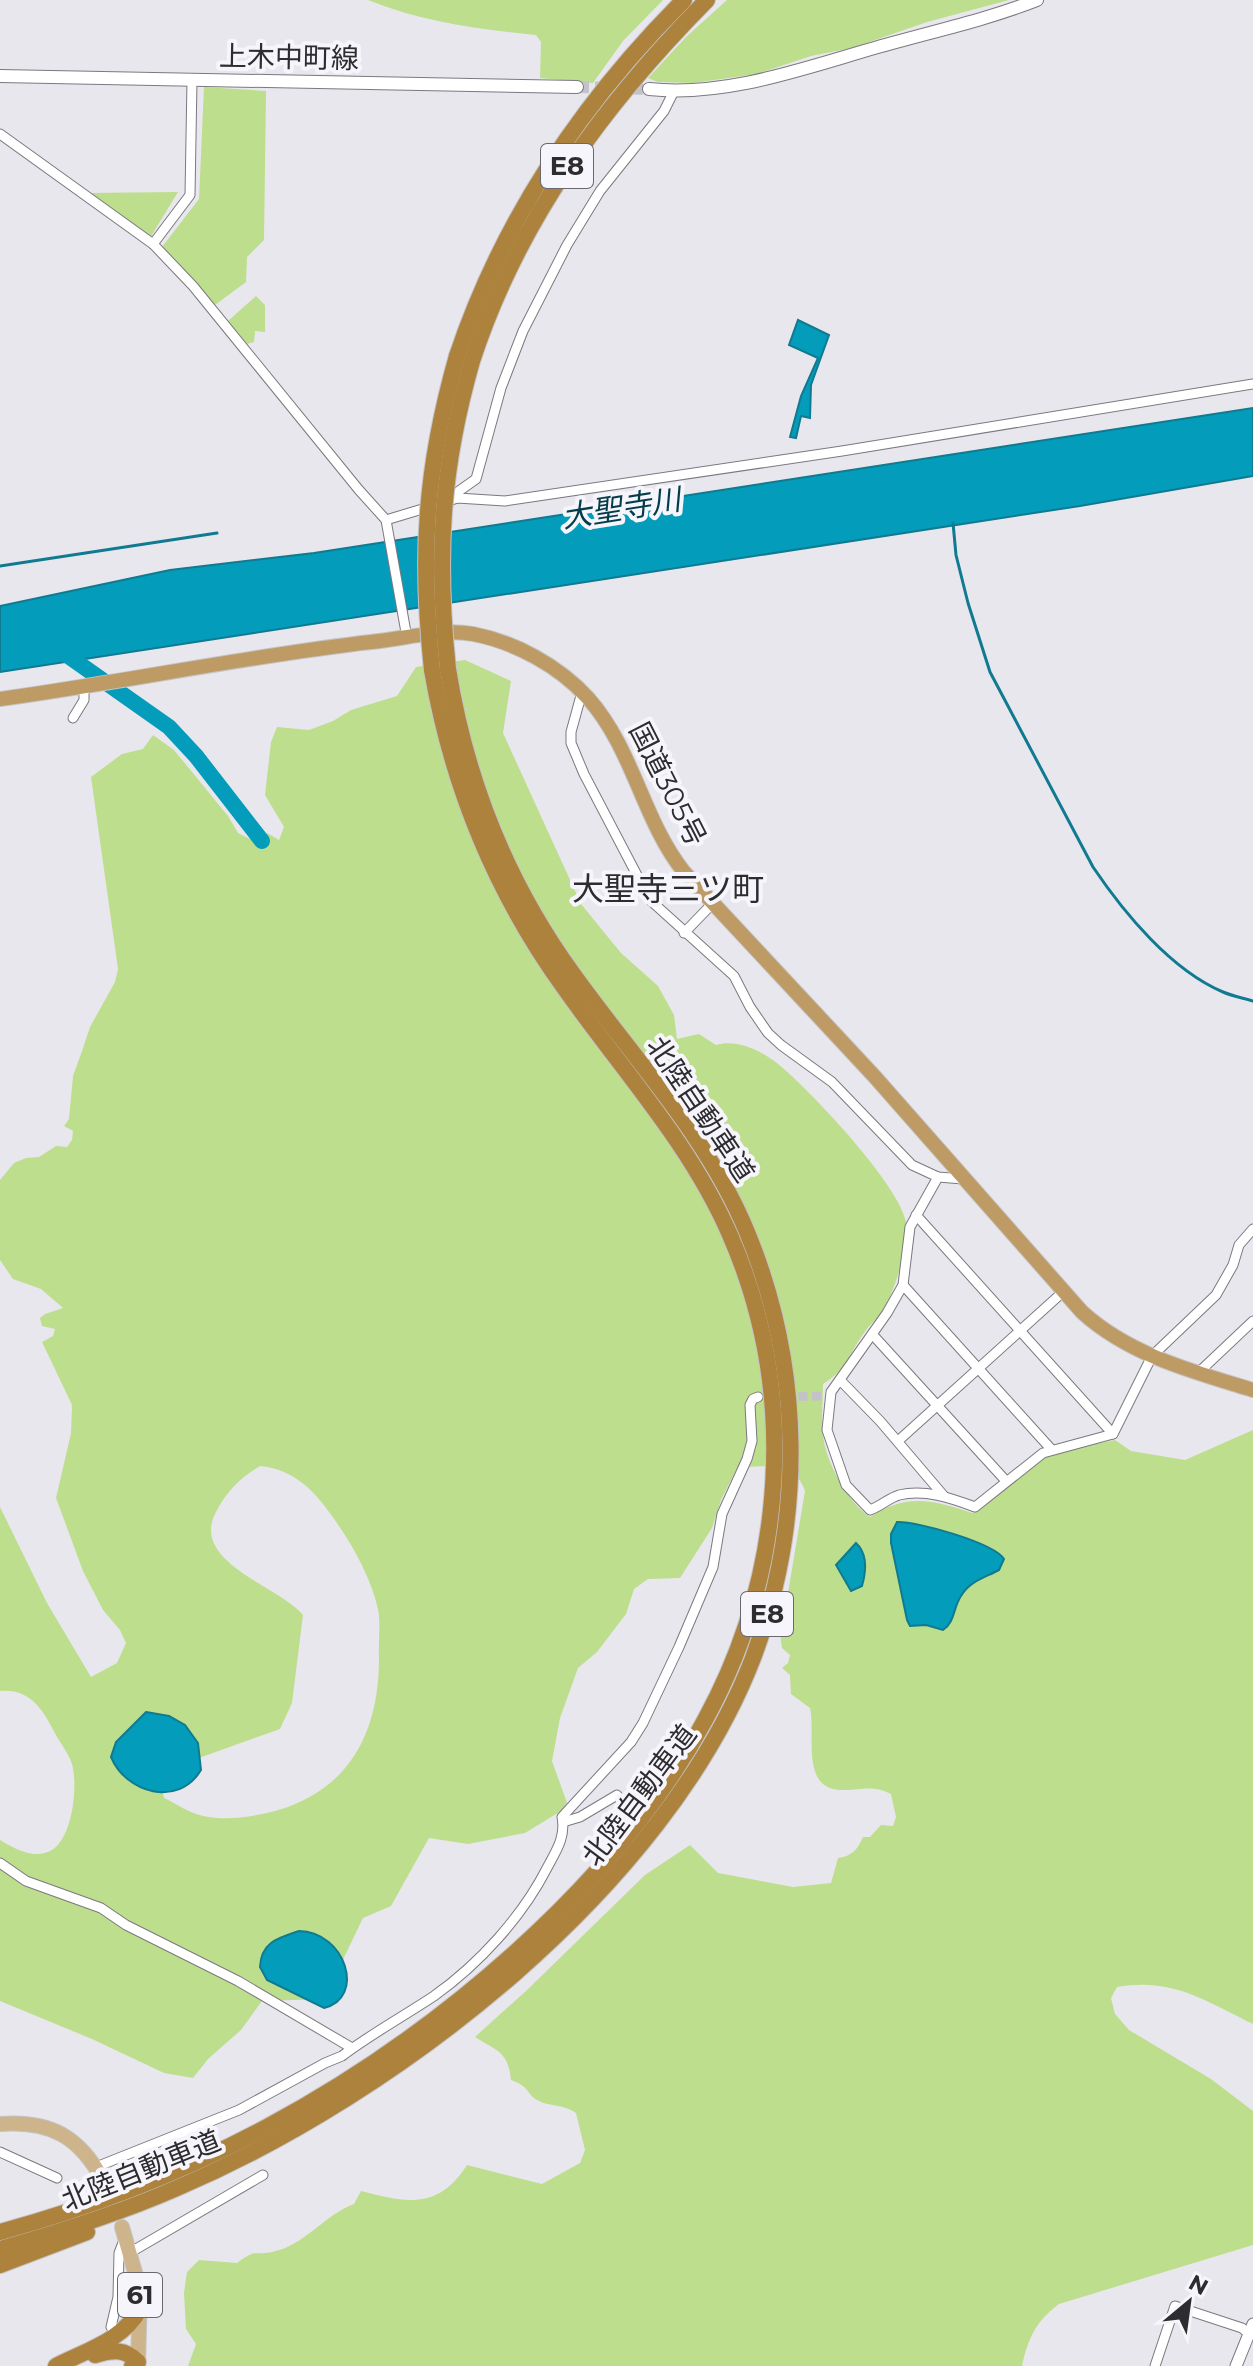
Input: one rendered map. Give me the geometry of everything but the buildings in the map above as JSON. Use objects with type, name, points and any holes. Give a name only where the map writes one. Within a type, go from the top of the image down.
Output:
[{"type":"highway","name":"北陸自動車道","points":[[0,2232],[120,2193],[266,2127],[388,2053],[492,1972],[586,1881],[663,1787],[721,1690],[758,1588],[771,1520],[774,1433],[768,1367],[746,1279],[732,1239],[694,1165],[539,952],[495,875],[472,822],[450,758],[440,670],[425,585],[426,514],[436,438],[464,359],[483,284],[500,247],[543,173],[595,100],[684,0]]},
{"type":"highway","name":"北陸自動車道","points":[[464,359],[556,182],[609,109],[707,0]]},
{"type":"highway","name":"国道305号","points":[[0,699],[406,633],[471,633],[531,655],[582,692],[610,726],[666,848],[684,872],[875,1077],[1093,1322],[1152,1356],[1253,1390]]},
{"type":"highway","name":"北陸自動車道","points":[[0,2249],[179,2188],[316,2117],[396,2066],[504,1982],[601,1889],[676,1797],[719,1731],[752,1661],[773,1595],[782,1558],[790,1483],[790,1409],[775,1320],[752,1246],[728,1192],[706,1154],[574,976],[529,906],[497,841],[477,790],[440,670]]},
{"type":"highway","points":[[0,2265],[60,2244],[179,2188]]},
{"type":"highway","points":[[56,2366],[113,2339],[129,2325],[140,2309]]},
{"type":"highway","points":[[63,2366],[110,2351],[126,2353],[136,2365]]},
{"type":"main road","points":[[649,89],[674,91],[725,86],[781,74],[959,26],[1037,0]]},
{"type":"main road","name":"上木中町線","points":[[0,76],[577,87]]},
{"type":"main road","points":[[0,2124],[22,2123],[54,2129],[77,2145],[104,2182]]},
{"type":"main road","name":"61","points":[[124,2232],[140,2290],[136,2365]]},
{"type":"street","points":[[153,244],[190,195],[192,80]]},
{"type":"street","points":[[457,498],[459,491],[476,479],[501,388],[523,331],[567,245],[600,191],[664,111],[674,91]]},
{"type":"street","points":[[0,134],[153,244],[193,286],[386,520],[406,633]]},
{"type":"street","points":[[386,520],[457,498],[505,501],[842,451],[1253,384]]},
{"type":"street","points":[[73,718],[88,686]]},
{"type":"street","points":[[582,692],[571,743],[650,900],[734,976],[750,1007],[781,1045],[832,1082],[912,1165],[938,1177],[963,1179]]},
{"type":"street","points":[[684,933],[713,903]]},
{"type":"street","points":[[938,1177],[910,1227],[903,1285],[872,1334],[826,1396],[827,1430],[846,1485],[870,1510],[898,1495],[943,1495],[975,1507],[1051,1449],[1113,1434],[1152,1356],[1216,1295],[1233,1265],[1239,1245],[1253,1229]]},
{"type":"street","points":[[916,1215],[1113,1434]]},
{"type":"street","points":[[903,1285],[1051,1449]]},
{"type":"street","points":[[898,1441],[1064,1291]]},
{"type":"street","points":[[1198,1373],[1253,1321]]},
{"type":"street","points":[[872,1334],[1006,1481]]},
{"type":"street","points":[[840,1380],[898,1441],[943,1495]]},
{"type":"street","points":[[96,2167],[239,2110],[342,2056],[438,1993],[490,1945],[522,1910],[559,1846],[565,1831],[562,1817],[631,1742],[679,1647],[713,1567],[722,1514],[747,1459],[752,1435],[750,1405],[758,1397]]},
{"type":"street","points":[[563,1822],[580,1817],[617,1795]]},
{"type":"street","points":[[0,1863],[26,1881],[101,1908],[126,1925],[249,1987],[352,2048]]},
{"type":"street","points":[[0,2152],[57,2178]]},
{"type":"street","points":[[131,2252],[263,2175]]},
{"type":"street","points":[[111,2327],[118,2297],[119,2253],[124,2232]]},
{"type":"street","points":[[1155,2366],[1175,2306],[1251,2332],[1236,2366]]},
{"type":"green space","points":[[368,0],[663,0],[623,41],[593,83],[540,78],[541,42],[536,35],[450,24]]},
{"type":"green space","points":[[727,0],[1009,0],[757,74],[693,83],[658,82],[648,78],[686,37]]},
{"type":"green space","points":[[204,87],[266,91],[264,240],[247,257],[246,282],[215,305],[162,247],[199,199]]},
{"type":"green space","points":[[178,192],[150,238],[87,193]]},
{"type":"green space","points":[[256,296],[265,305],[265,332],[255,331],[254,342],[247,344],[228,321]]},
{"type":"green space","points":[[465,660],[511,681],[503,733],[581,904],[621,953],[658,986],[674,1015],[677,1039],[699,1034],[716,1045],[732,1043],[748,1047],[777,1063],[810,1093],[851,1138],[900,1205],[907,1232],[890,1296],[843,1366],[823,1384],[822,1429],[828,1457],[846,1492],[862,1511],[870,1517],[896,1504],[920,1501],[972,1513],[1052,1453],[1115,1440],[1131,1451],[1185,1460],[1253,1430],[1253,2024],[1172,1988],[1155,1985],[1117,1987],[1111,1998],[1115,2014],[1129,2030],[1211,2079],[1253,2111],[1253,2245],[1059,2304],[1034,2331],[1022,2366],[188,2366],[196,2344],[186,2329],[184,2293],[187,2272],[199,2260],[237,2263],[252,2254],[283,2249],[354,2204],[361,2191],[407,2200],[433,2196],[456,2180],[467,2165],[542,2184],[580,2163],[585,2150],[576,2113],[542,2102],[511,2080],[504,2057],[475,2037],[645,1875],[690,1845],[718,1873],[793,1887],[831,1883],[838,1858],[850,1854],[863,1837],[870,1837],[881,1825],[893,1826],[896,1817],[891,1794],[871,1789],[840,1790],[827,1787],[819,1780],[812,1758],[810,1708],[791,1694],[790,1675],[782,1668],[788,1663],[790,1655],[782,1648],[780,1633],[776,1629],[788,1593],[805,1491],[801,1482],[786,1470],[768,1466],[737,1468],[721,1500],[712,1528],[680,1578],[648,1579],[634,1589],[626,1614],[597,1652],[578,1668],[560,1718],[552,1761],[567,1803],[561,1811],[525,1833],[468,1844],[429,1838],[391,1906],[363,1918],[324,1999],[262,2001],[241,2030],[208,2059],[193,2078],[164,2073],[0,2001],[0,1840],[32,1854],[52,1850],[65,1834],[69,1823],[74,1773],[71,1761],[36,1704],[21,1693],[0,1691],[0,1507],[47,1603],[91,1677],[117,1663],[126,1643],[120,1630],[103,1610],[83,1571],[56,1498],[71,1433],[72,1405],[42,1342],[53,1336],[55,1329],[42,1326],[40,1318],[63,1308],[41,1289],[13,1279],[0,1260],[0,1180],[14,1163],[39,1157],[56,1146],[67,1147],[72,1140],[73,1131],[64,1126],[69,1119],[73,1076],[90,1027],[115,982],[118,969],[91,777],[122,754],[143,749],[153,735],[174,750],[228,816],[238,833],[254,841],[267,833],[279,840],[284,827],[265,795],[271,742],[277,727],[309,730],[351,710],[397,696],[416,667]],"holes":[[[260,1466],[293,1476],[318,1498],[360,1560],[378,1609],[378,1685],[366,1733],[355,1754],[341,1773],[323,1789],[275,1811],[248,1817],[203,1816],[164,1798],[161,1785],[185,1763],[280,1729],[292,1703],[303,1615],[224,1558],[214,1544],[211,1528],[217,1510],[235,1485]]]},
{"type":"water","points":[[798,320],[829,335],[811,385],[810,418],[801,416],[796,438],[790,437],[801,396],[818,358],[789,345]]},
{"type":"water","name":"大聖寺川","points":[[1253,408],[1253,476],[1080,506],[0,672],[0,606],[170,570],[314,553]]},
{"type":"water","points":[[897,1522],[954,1534],[986,1546],[1004,1559],[999,1570],[978,1580],[965,1591],[950,1623],[943,1630],[926,1625],[910,1626],[907,1620],[891,1543],[891,1534]]},
{"type":"water","points":[[856,1543],[864,1558],[864,1575],[862,1586],[851,1591],[836,1565]]},
{"type":"water","points":[[146,1712],[169,1716],[185,1725],[198,1743],[201,1770],[191,1782],[179,1789],[166,1792],[140,1787],[128,1780],[111,1757],[116,1742]]},
{"type":"water","points":[[299,1931],[315,1934],[329,1942],[345,1966],[347,1980],[344,1992],[337,2002],[324,2008],[267,1980],[260,1967],[267,1946]]},
{"type":"waterway","points":[[953,523],[956,555],[990,672],[1093,867],[1134,921],[1167,955],[1204,982],[1253,1001]]},
{"type":"waterway","points":[[0,566],[217,533]]},
{"type":"waterway","points":[[54,646],[169,727],[196,756],[262,841]]},
{"type":"tunnel","points":[[577,87],[649,89]]},
{"type":"tunnel","points":[[785,1397],[821,1396]]},
{"type":"district","name":"大聖寺三ツ町","points":[[668,888]]}]
